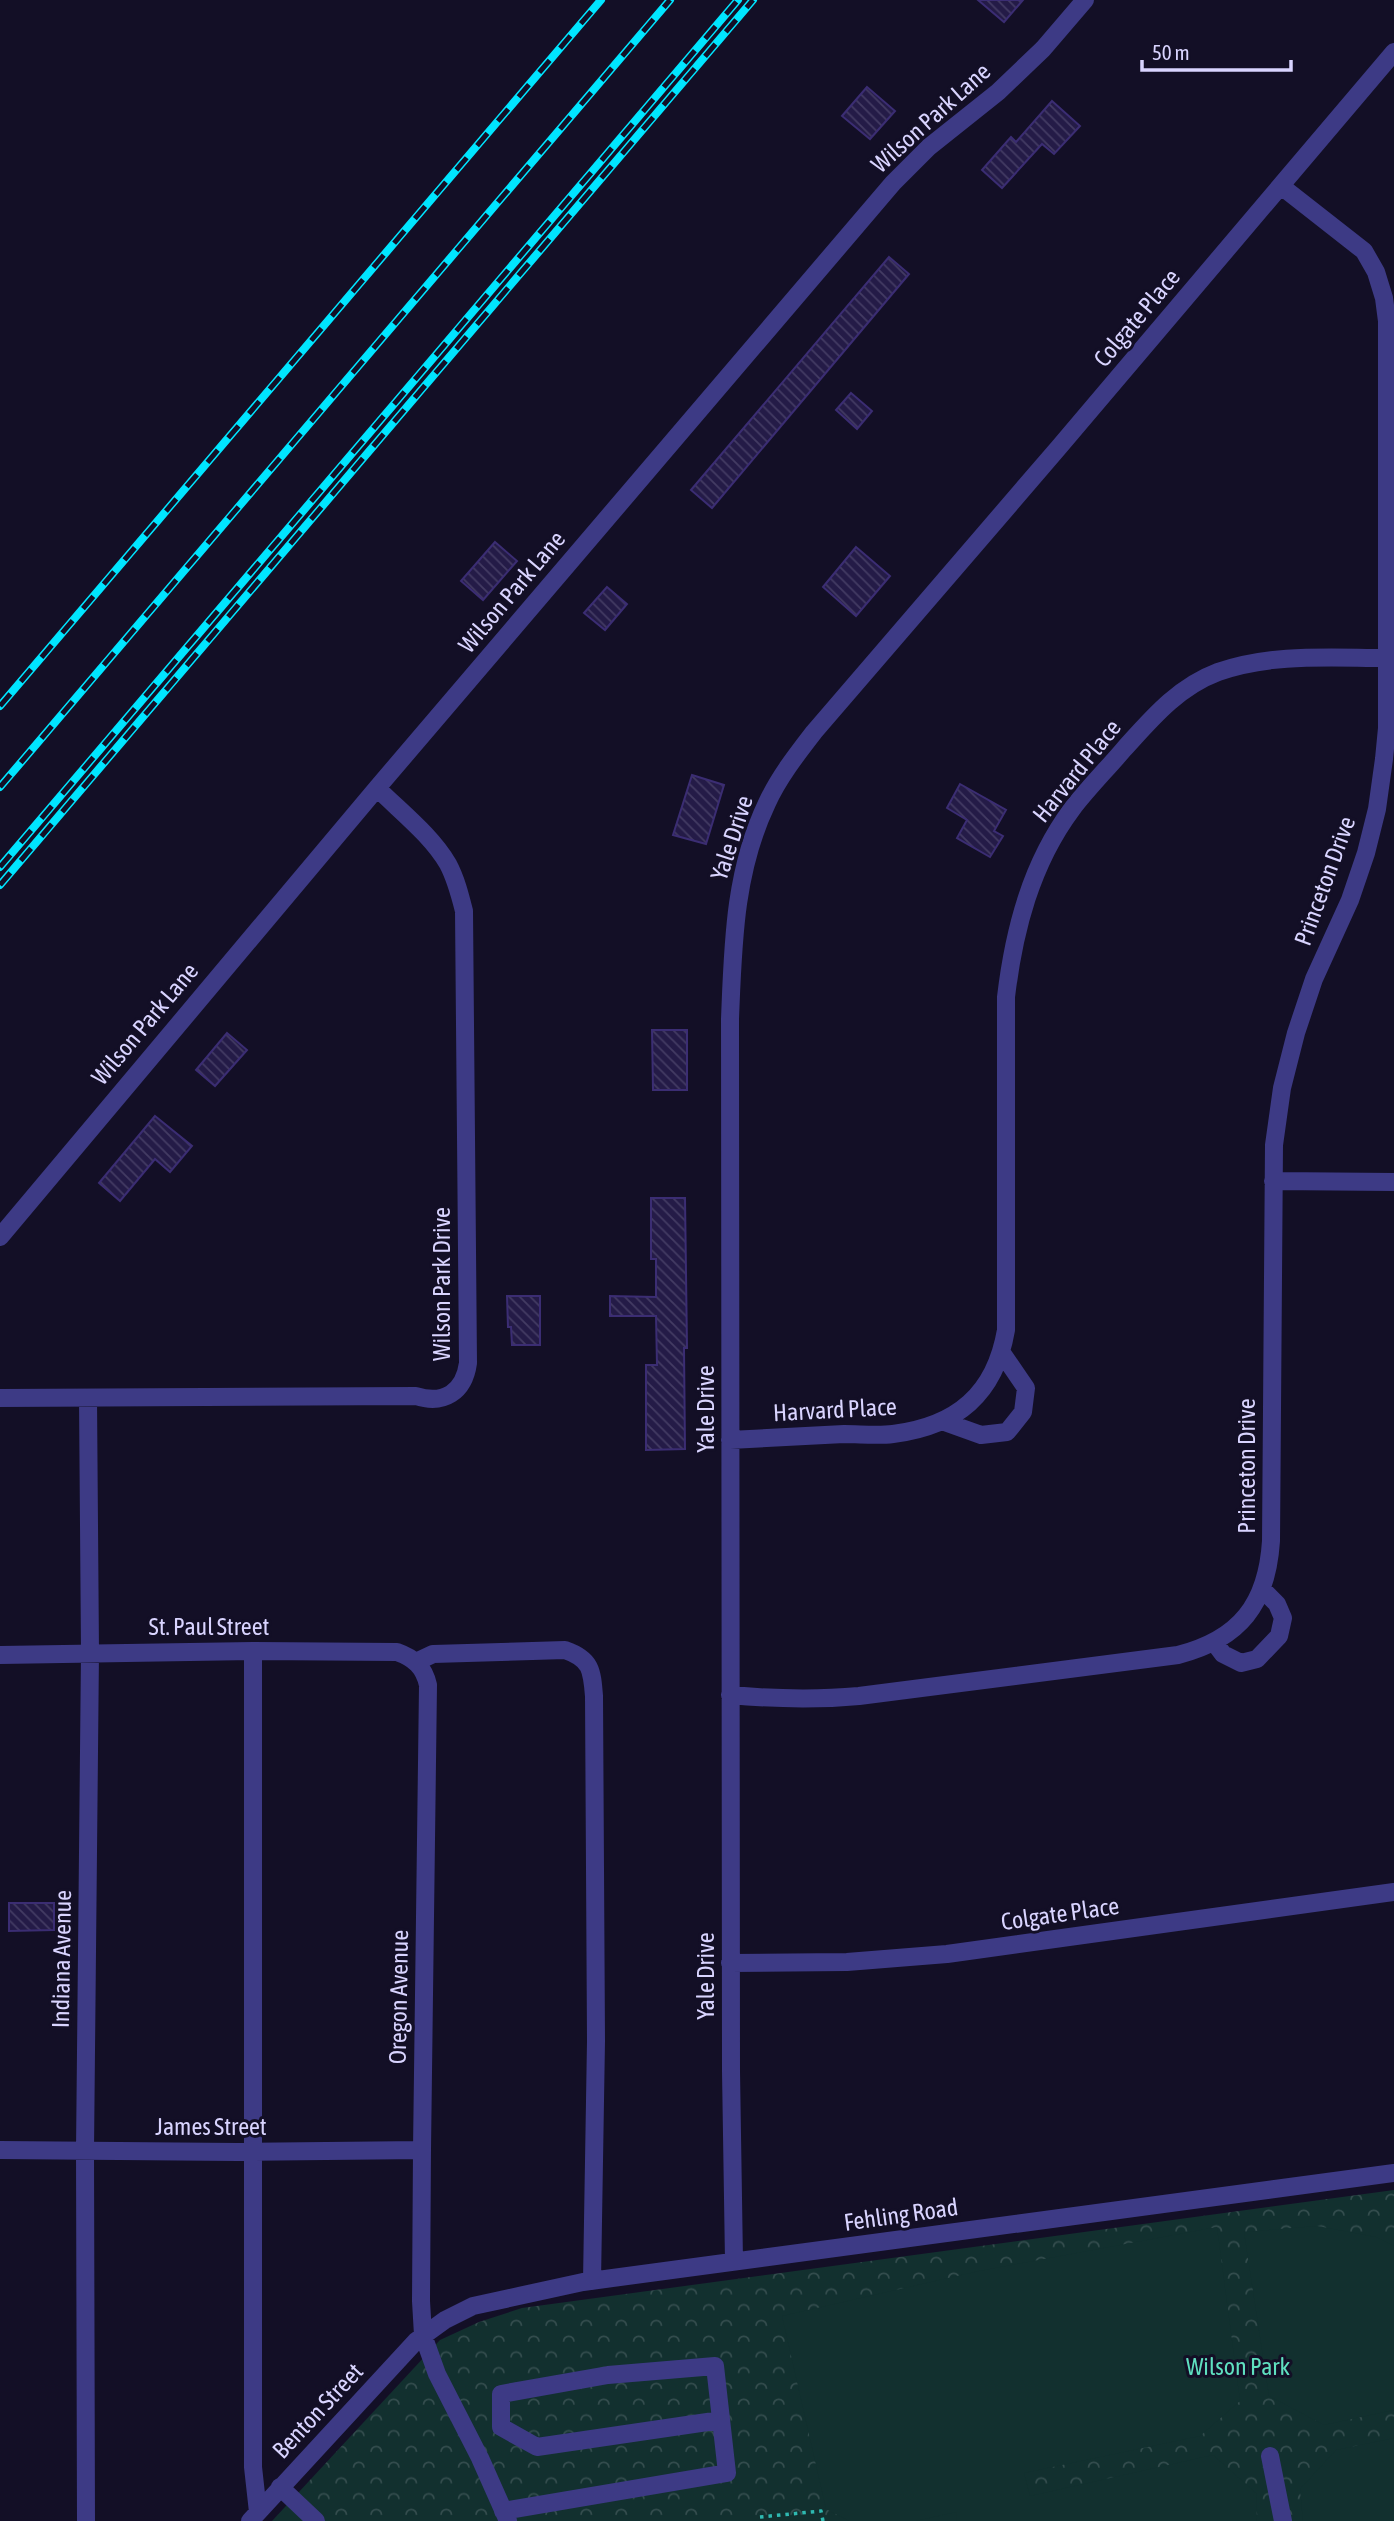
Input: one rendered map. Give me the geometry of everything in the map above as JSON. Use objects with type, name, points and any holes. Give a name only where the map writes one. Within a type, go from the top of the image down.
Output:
[{"type":"street","name":"Wilson Park Lane","points":[[0,1237],[377,788],[893,183],[929,147],[998,92],[1043,49],[1085,0]]},
{"type":"street","name":"Colgate Place","points":[[915,614],[1394,52]]},
{"type":"street","name":"Princeton Drive","points":[[730,1695],[773,1699],[859,1696],[1178,1655],[1199,1650],[1236,1628],[1250,1612],[1262,1589],[1269,1567],[1271,1541],[1273,1145],[1282,1088],[1296,1033],[1314,979],[1350,900],[1366,853],[1377,809],[1387,728],[1387,321],[1384,298],[1376,272],[1364,251],[1281,186]]},
{"type":"street","name":"Yale Drive","points":[[734,2261],[730,1963],[730,1019],[734,922],[740,883],[750,846],[767,803],[790,762],[915,614]]},
{"type":"street","name":"Harvard Place","points":[[730,1440],[891,1434],[942,1421],[964,1408],[981,1393],[994,1374],[1002,1353],[1006,1330],[1006,997],[1011,954],[1033,879],[1049,846],[1072,809],[1141,729],[1159,709],[1187,688],[1246,663],[1278,658],[1387,658]]},
{"type":"street","name":"Wilson Park Drive","points":[[0,1398],[416,1396],[428,1400],[452,1395],[461,1386],[467,1376],[468,1363],[464,911],[448,864],[434,845],[377,788]]},
{"type":"street","points":[[1273,1181],[1394,1182]]},
{"type":"street","points":[[942,1421],[981,1435],[1007,1432],[1023,1412],[1026,1388],[1002,1353]]},
{"type":"street","name":"Indiana Avenue","points":[[86,2521],[85,2151],[90,1652],[88,1398]]},
{"type":"street","points":[[1214,1642],[1223,1654],[1241,1664],[1257,1659],[1279,1636],[1283,1618],[1277,1604],[1262,1589]]},
{"type":"street","points":[[416,1662],[433,1654],[565,1650],[581,1655],[592,1672],[596,2041],[592,2281]]},
{"type":"street","points":[[253,1651],[254,2516]]},
{"type":"street","name":"St. Paul Street","points":[[0,1655],[90,1652],[397,1652],[416,1662]]},
{"type":"street","name":"Oregon Avenue","points":[[416,1662],[428,1685],[421,2301],[424,2335],[437,2374],[506,2516]]},
{"type":"street","name":"Colgate Place","points":[[730,1963],[847,1962],[947,1954],[1394,1892]]},
{"type":"street","name":"James Street","points":[[0,2150],[422,2150]]},
{"type":"street","name":"Fehling Road","points":[[424,2335],[445,2320],[473,2306],[592,2281],[1394,2173]]},
{"type":"street","name":"Benton Street","points":[[254,2516],[424,2335]]},
{"type":"street","points":[[506,2516],[727,2473],[715,2366],[608,2375],[501,2394],[501,2427],[537,2447],[721,2420]]},
{"type":"street","points":[[1270,2456],[1283,2521]]},
{"type":"street","points":[[280,2487],[316,2521]]},
{"type":"path","points":[[760,2517],[821,2511],[823,2521]]},
{"type":"green space","name":"Wilson Park","points":[[1394,2190],[1394,2521],[272,2521],[440,2340],[479,2322],[522,2308]]},
{"type":"green space","points":[[1317,2226],[1376,2237],[1394,2246],[1394,2410],[1324,2425],[1269,2396],[1244,2232]]},
{"type":"green space","points":[[1217,2227],[1240,2401],[1200,2436],[1024,2473],[1030,2496],[1213,2455],[1256,2493],[1257,2521],[957,2521],[956,2512],[916,2521],[849,2521],[826,2509],[782,2316],[979,2271]]},
{"type":"green space","points":[[1394,2438],[1394,2521],[1303,2521],[1300,2489],[1336,2450]]},
{"type":"building","points":[[978,0],[1023,0],[1004,22]]},
{"type":"building","points":[[867,87],[895,111],[870,139],[842,116]]},
{"type":"building","points":[[1052,101],[1080,126],[1054,154],[1042,144],[1002,188],[982,170],[1011,137],[1016,142]]},
{"type":"building","points":[[889,257],[909,274],[712,508],[691,490]]},
{"type":"building","points":[[851,393],[872,411],[857,429],[836,410]]},
{"type":"building","points":[[495,542],[517,561],[483,600],[461,581]]},
{"type":"building","points":[[856,547],[890,576],[856,616],[823,587]]},
{"type":"building","points":[[607,587],[627,604],[605,630],[584,613]]},
{"type":"building","points":[[692,775],[724,785],[706,844],[673,835]]},
{"type":"building","points":[[960,784],[1006,810],[994,831],[1003,836],[990,857],[957,838],[967,820],[947,808]]},
{"type":"building","points":[[652,1030],[687,1030],[687,1090],[653,1090]]},
{"type":"building","points":[[227,1033],[247,1050],[215,1086],[196,1070]]},
{"type":"building","points":[[155,1116],[192,1146],[170,1172],[155,1159],[120,1201],[99,1183]]},
{"type":"building","points":[[651,1198],[685,1198],[685,1449],[646,1450],[646,1365],[657,1365],[656,1316],[610,1316],[610,1296],[656,1297],[656,1259],[651,1259]]},
{"type":"building","points":[[507,1296],[540,1296],[540,1345],[512,1345],[511,1327],[508,1327]]},
{"type":"building","points":[[9,1903],[54,1903],[54,1930],[9,1931]]},
{"type":"railway","points":[[0,706],[601,0]]},
{"type":"railway","points":[[0,787],[670,0]]},
{"type":"railway","points":[[0,867],[738,0]]},
{"type":"railway","points":[[0,885],[753,0]]}]
